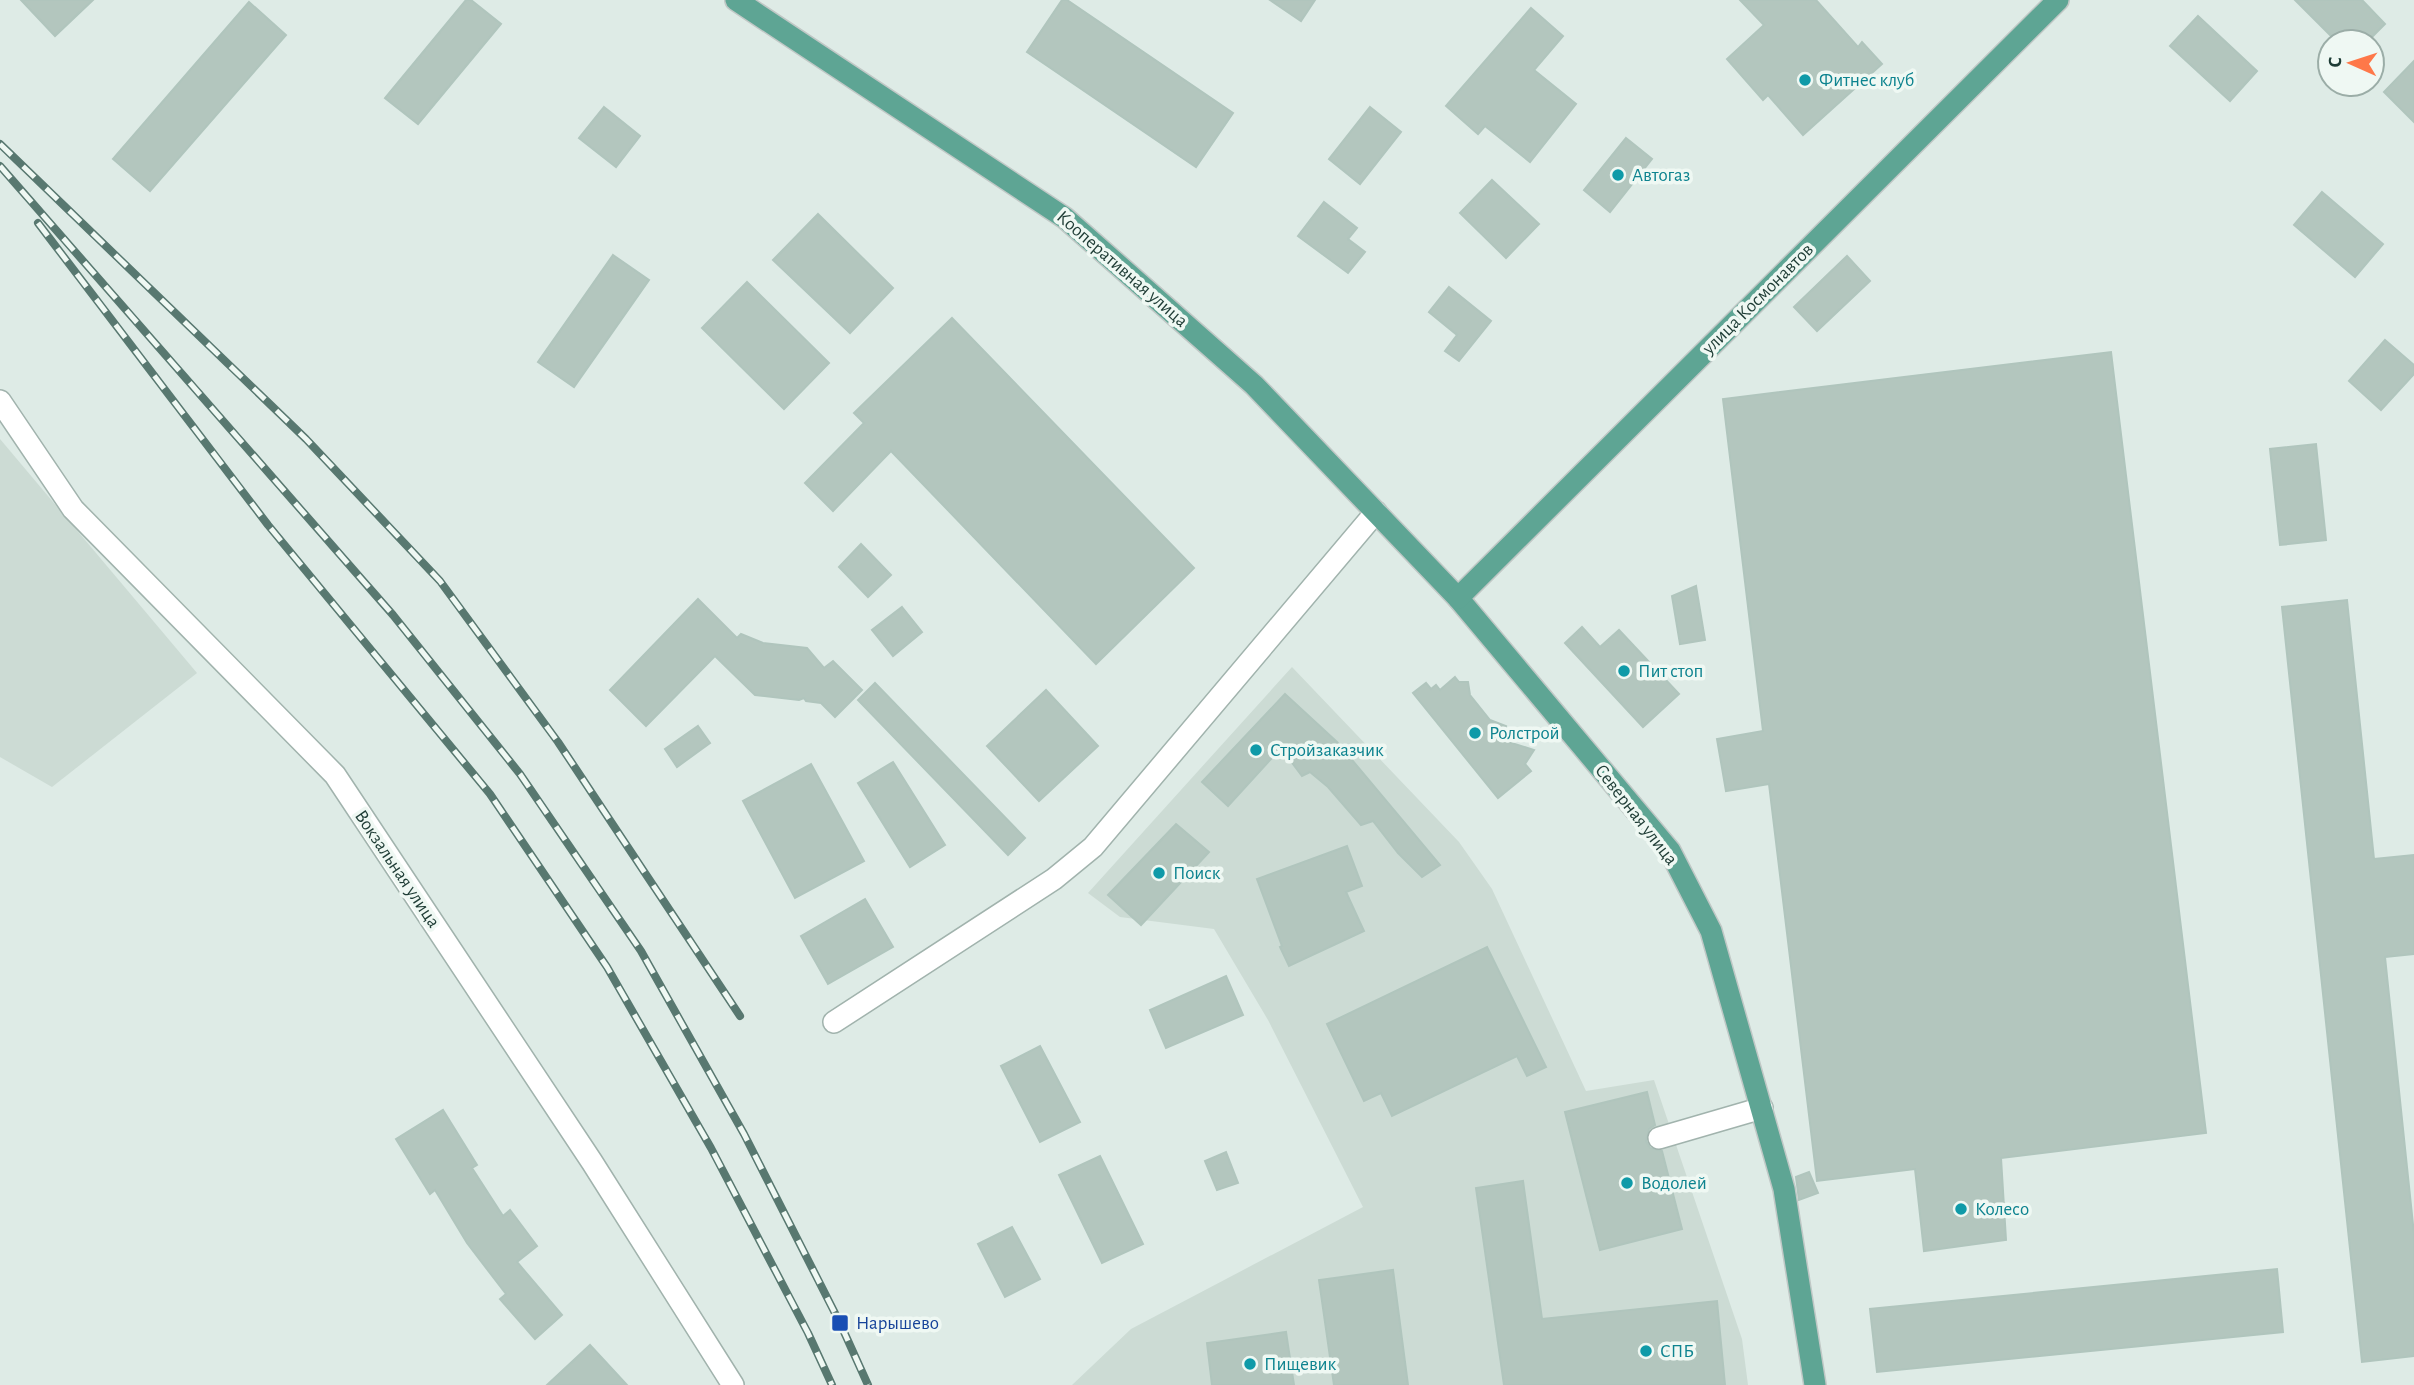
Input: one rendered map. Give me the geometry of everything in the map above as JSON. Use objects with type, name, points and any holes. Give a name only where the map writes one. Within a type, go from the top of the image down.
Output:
[{"type":"main road","name":"Кооперативная улица","points":[[736,0],[1065,218],[1254,385],[1458,598]]},
{"type":"main road","name":"улица Космонавтов","points":[[1458,598],[2058,0]]},
{"type":"main road","name":"Северная улица","points":[[1458,598],[1670,851],[1711,931],[1784,1189],[1815,1385]]},
{"type":"street","name":"Вокзальная улица","points":[[0,401],[73,509],[335,775],[592,1162],[733,1385]]},
{"type":"street","points":[[834,1022],[1054,879],[1094,847],[1376,512]]},
{"type":"street","points":[[1659,1138],[1762,1108]]},
{"type":"shaded area","points":[[0,439],[197,673],[52,787],[0,757]]},
{"type":"shaded area","points":[[1292,667],[1459,842],[1492,889],[1586,1091],[1654,1080],[1742,1339],[1748,1385],[1072,1385],[1131,1329],[1363,1207],[1268,1020],[1214,929],[1120,917],[1088,893]]},
{"type":"building","points":[[21,0],[93,0],[55,36]]},
{"type":"building","points":[[466,0],[471,0],[501,24],[418,124],[385,98]]},
{"type":"building","points":[[1062,0],[1067,0],[1233,113],[1196,167],[1027,52]]},
{"type":"building","points":[[1270,0],[1315,0],[1301,21]]},
{"type":"building","name":"Фитнес клуб","points":[[1740,0],[1816,0],[1858,47],[1862,42],[1882,64],[1803,135],[1768,95],[1763,100],[1727,59],[1764,25]]},
{"type":"building","points":[[2295,0],[2362,0],[2385,24],[2381,28],[2323,28]]},
{"type":"building","points":[[249,2],[286,35],[150,191],[113,159]]},
{"type":"building","points":[[1531,8],[1563,36],[1534,70],[1576,104],[1530,162],[1485,126],[1478,134],[1446,106]]},
{"type":"building","points":[[2198,16],[2257,71],[2230,101],[2170,46]]},
{"type":"building","points":[[2414,61],[2414,122],[2386,94],[2386,90]]},
{"type":"building","points":[[604,107],[640,136],[616,167],[579,138]]},
{"type":"building","points":[[1370,107],[1401,132],[1360,184],[1329,159]]},
{"type":"building","name":"Автогаз","points":[[1626,138],[1652,159],[1610,212],[1584,190]]},
{"type":"building","points":[[1492,180],[1539,224],[1506,258],[1460,213]]},
{"type":"building","points":[[2322,192],[2383,244],[2355,277],[2294,225]]},
{"type":"building","points":[[1324,202],[1357,228],[1348,239],[1365,252],[1348,273],[1298,236]]},
{"type":"building","points":[[818,214],[893,288],[850,333],[773,260]]},
{"type":"building","points":[[613,255],[649,280],[574,387],[538,362]]},
{"type":"building","points":[[1847,256],[1870,281],[1817,331],[1794,307]]},
{"type":"building","points":[[747,282],[829,363],[784,409],[702,328]]},
{"type":"building","points":[[1449,287],[1491,321],[1459,361],[1445,351],[1457,335],[1429,312]]},
{"type":"building","points":[[952,318],[1194,568],[1096,664],[891,451],[833,511],[805,483],[864,423],[854,413]]},
{"type":"building","points":[[2385,340],[2414,365],[2414,374],[2381,410],[2349,381]]},
{"type":"building","points":[[2111,352],[2206,1133],[2001,1158],[2006,1240],[1924,1251],[1915,1169],[1817,1181],[1769,784],[1726,791],[1717,739],[1763,731],[1723,399]]},
{"type":"building","points":[[2316,444],[2326,540],[2280,545],[2270,449]]},
{"type":"building","points":[[861,544],[891,575],[868,597],[839,567]]},
{"type":"building","points":[[1696,586],[1705,640],[1680,644],[1672,596]]},
{"type":"building","points":[[698,599],[737,638],[741,634],[763,643],[807,648],[824,668],[833,661],[862,690],[835,717],[821,703],[806,701],[804,698],[799,700],[755,695],[715,656],[646,726],[610,690]]},
{"type":"building","points":[[2347,600],[2374,859],[2414,855],[2414,954],[2385,957],[2414,1234],[2414,1356],[2362,1362],[2282,607]]},
{"type":"building","points":[[902,607],[922,632],[893,656],[872,630]]},
{"type":"building","name":"Пит стоп","points":[[1582,627],[1600,647],[1619,630],[1679,694],[1643,727],[1565,643]]},
{"type":"building","name":"Ролстрой","points":[[1455,677],[1459,682],[1468,682],[1470,695],[1490,720],[1506,726],[1502,740],[1534,750],[1525,764],[1531,771],[1498,798],[1413,693],[1426,683],[1431,689],[1436,685],[1440,690]]},
{"type":"building","points":[[875,683],[1025,838],[1008,855],[858,700]]},
{"type":"building","points":[[1046,690],[1098,746],[1039,801],[987,746]]},
{"type":"building","points":[[1285,694],[1337,742],[1440,865],[1422,877],[1398,853],[1373,821],[1361,825],[1328,787],[1310,772],[1302,776],[1281,748],[1228,806],[1202,782]]},
{"type":"building","points":[[698,726],[710,743],[677,767],[665,749]]},
{"type":"building","points":[[893,762],[945,845],[910,867],[858,783]]},
{"type":"building","points":[[811,764],[864,861],[795,898],[743,801]]},
{"type":"building","name":"Поиск","points":[[1176,824],[1209,852],[1141,925],[1108,895]]},
{"type":"building","points":[[1347,846],[1362,886],[1346,892],[1364,931],[1289,966],[1257,879]]},
{"type":"building","points":[[865,899],[893,947],[828,984],[801,936]]},
{"type":"building","points":[[1487,947],[1546,1067],[1527,1076],[1517,1056],[1392,1116],[1381,1093],[1364,1101],[1327,1024]]},
{"type":"building","points":[[1226,976],[1243,1015],[1166,1048],[1150,1010]]},
{"type":"building","points":[[1040,1046],[1080,1122],[1040,1142],[1001,1066]]},
{"type":"building","name":"Водолей","points":[[1647,1092],[1655,1125],[1649,1129],[1646,1141],[1650,1148],[1662,1151],[1682,1229],[1600,1250],[1565,1112]]},
{"type":"building","points":[[443,1110],[477,1165],[472,1168],[503,1216],[510,1210],[537,1246],[517,1262],[562,1315],[535,1339],[500,1299],[506,1294],[467,1243],[435,1190],[430,1194],[396,1139]]},
{"type":"building","points":[[1226,1152],[1238,1183],[1217,1190],[1205,1161]]},
{"type":"building","points":[[1100,1156],[1143,1244],[1102,1263],[1059,1175]]},
{"type":"building","points":[[1809,1172],[1818,1193],[1799,1200],[1796,1177]]},
{"type":"building","points":[[1523,1181],[1542,1319],[1717,1301],[1725,1385],[1504,1385],[1476,1188]]},
{"type":"building","points":[[1012,1227],[1040,1279],[1005,1297],[978,1244]]},
{"type":"building","points":[[2277,1269],[2283,1332],[1877,1372],[1870,1309]]},
{"type":"building","points":[[1393,1270],[1408,1385],[1334,1385],[1319,1280]]},
{"type":"building","name":"Пищевик","points":[[1286,1332],[1294,1385],[1212,1385],[1207,1343]]},
{"type":"building","points":[[590,1345],[627,1385],[547,1385]]},
{"type":"railway","points":[[0,144],[306,439],[440,581],[558,742],[740,1016]]},
{"type":"railway","points":[[0,166],[393,615],[520,774],[641,951],[744,1134],[840,1323],[868,1385]]},
{"type":"railway","points":[[38,223],[268,525],[490,794],[607,967],[711,1148],[808,1333],[832,1385]]},
{"type":"place","name":"Фитнес клуб","points":[[1805,80]]},
{"type":"place","name":"Автогаз","points":[[1618,175]]},
{"type":"place","name":"Пит стоп","points":[[1624,671]]},
{"type":"place","name":"Ролстрой","points":[[1475,733]]},
{"type":"place","name":"Стройзаказчик","points":[[1256,750]]},
{"type":"place","name":"Поиск","points":[[1159,873]]},
{"type":"place","name":"Водолей","points":[[1627,1183]]},
{"type":"place","name":"Колесо","points":[[1961,1209]]},
{"type":"place","name":"Нарышево","points":[[840,1323]]},
{"type":"place","name":"СПБ","points":[[1646,1351]]},
{"type":"place","name":"Пищевик","points":[[1250,1364]]}]
